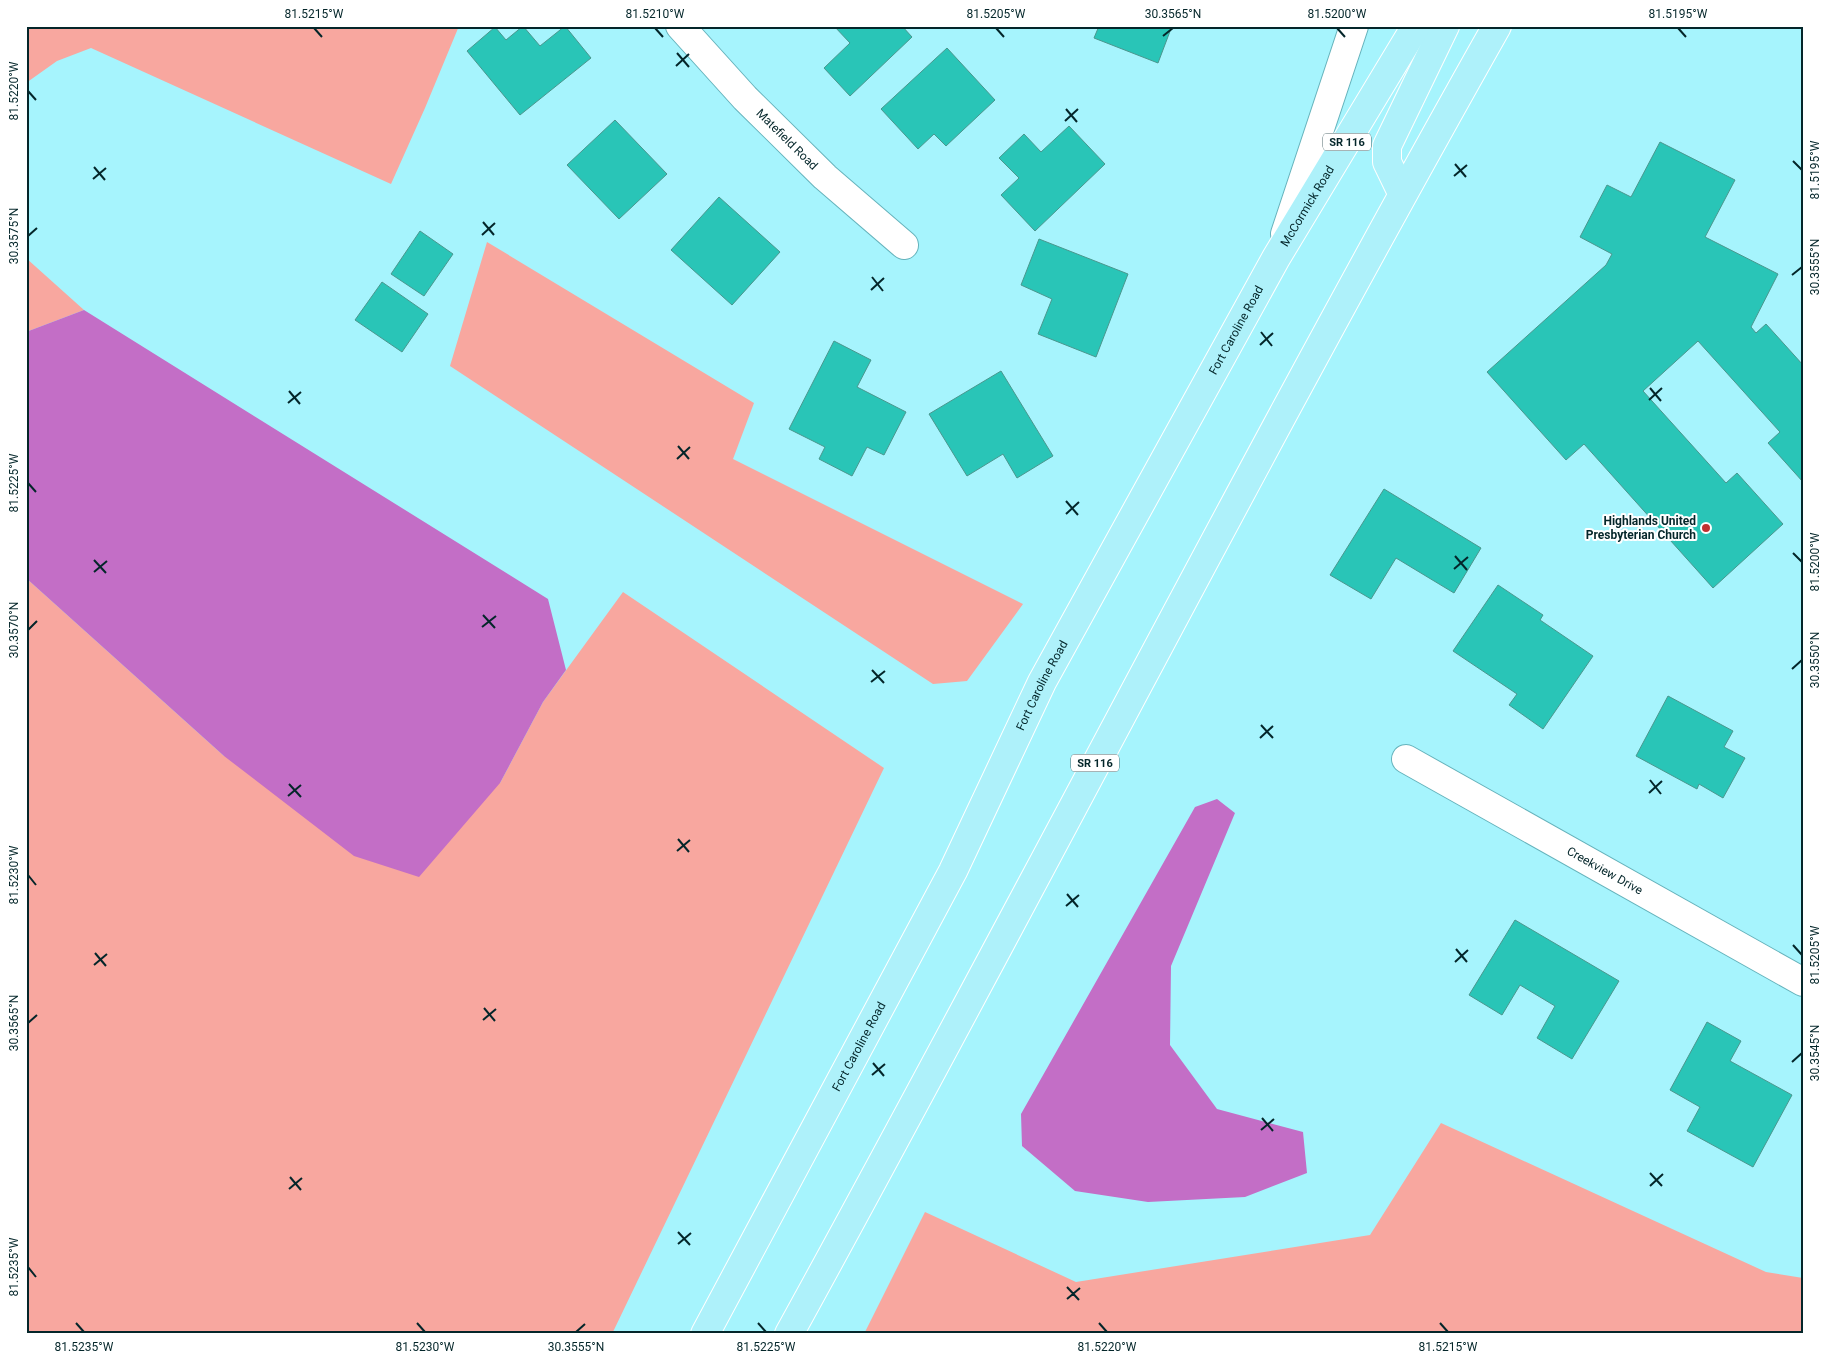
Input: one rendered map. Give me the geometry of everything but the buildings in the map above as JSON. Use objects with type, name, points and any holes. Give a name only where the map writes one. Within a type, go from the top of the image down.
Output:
[{"type":"main road","name":"McCormick Road","points":[[1276,258],[1416,26]]},
{"type":"main road","points":[[1402,193],[1387,162],[1388,146],[1445,26]]},
{"type":"main road","name":"SR 116","points":[[789,1334],[1402,193],[1497,26]]},
{"type":"main road","name":"Fort Caroline Road","points":[[704,1334],[953,871],[1042,682],[1276,258]]},
{"type":"street","name":"Matefield Road","points":[[680,26],[746,98],[825,177],[904,244]]},
{"type":"street","name":"Fort Caroline Road","points":[[1276,258],[1354,26]]},
{"type":"street","name":"Creekview Drive","points":[[1406,760],[1803,982]]},
{"type":"shaded area","points":[[26,26],[459,26],[391,184],[91,48],[57,61],[26,83]]},
{"type":"shaded area","points":[[487,242],[754,403],[733,459],[1023,604],[967,681],[933,684],[450,366]]},
{"type":"shaded area","points":[[26,258],[84,310],[26,332]]},
{"type":"shaded area","points":[[84,310],[548,599],[566,670],[543,702],[500,783],[419,877],[354,856],[224,756],[26,578],[26,332]]},
{"type":"shaded area","points":[[26,578],[224,756],[500,783],[543,702],[623,592],[884,768],[612,1334],[26,1334]]},
{"type":"shaded area","points":[[1217,799],[1235,813],[1171,966],[1170,1045],[1217,1109],[1303,1132],[1307,1173],[1245,1197],[1148,1202],[1075,1191],[1022,1146],[1021,1114],[1195,807]]},
{"type":"shaded area","points":[[1441,1123],[1766,1272],[1803,1278],[1803,1334],[864,1334],[925,1212],[1076,1282],[1370,1235]]},
{"type":"place","name":"Highlands United Presbyterian Church","points":[[1706,528]]}]
